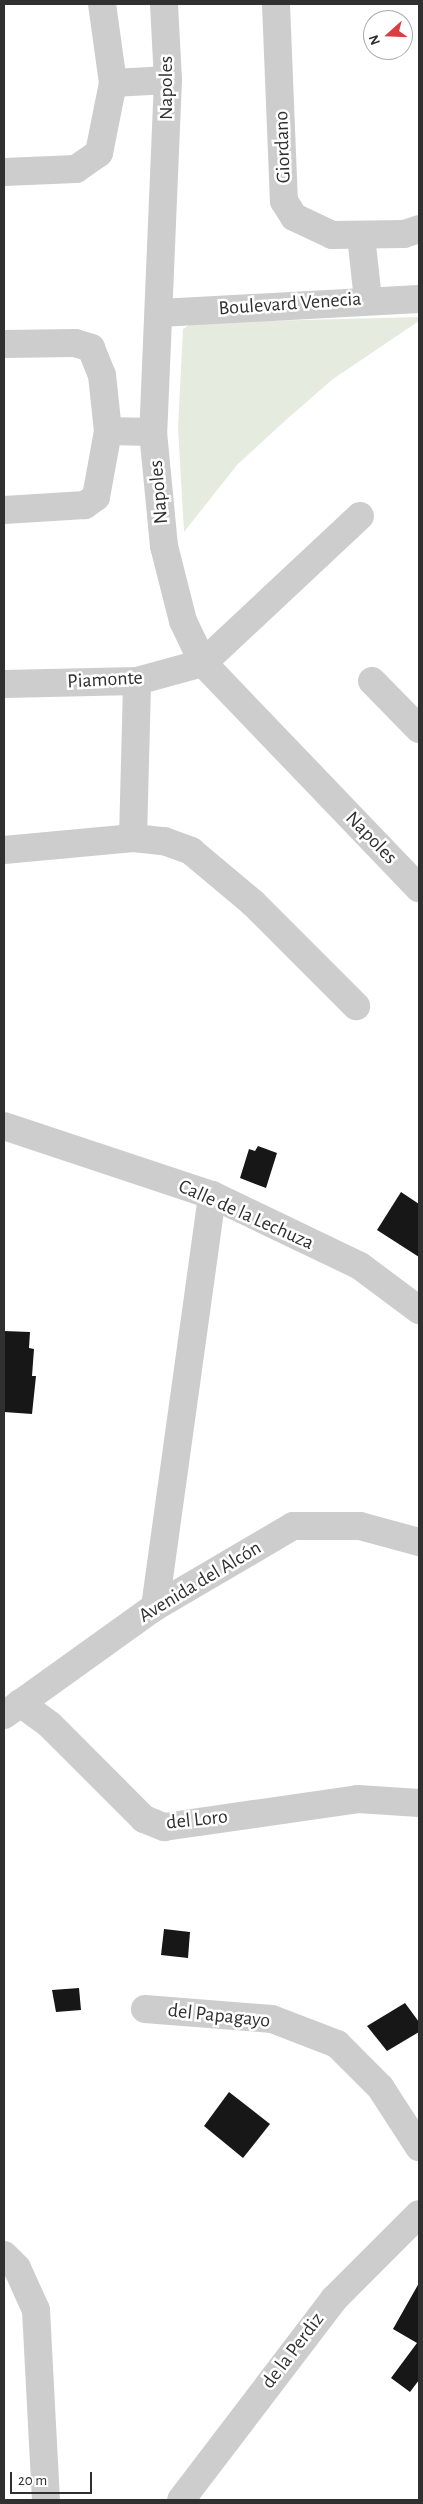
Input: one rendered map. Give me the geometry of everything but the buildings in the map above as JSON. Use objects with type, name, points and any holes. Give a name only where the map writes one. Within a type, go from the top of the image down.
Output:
[{"type":"street","points":[[4,172],[76,169],[90,163],[100,153],[113,83],[102,4]]},
{"type":"street","name":"Napoles","points":[[164,4],[168,80],[154,432],[164,546],[183,621],[204,663],[419,888]]},
{"type":"street","name":"Giordano","points":[[276,4],[284,201],[294,217],[306,226],[332,235],[404,234],[419,229]]},
{"type":"street","points":[[113,83],[168,80]]},
{"type":"street","points":[[361,236],[368,299]]},
{"type":"street","name":"Boulevard Venecia","points":[[160,313],[368,299],[419,299]]},
{"type":"street","points":[[4,344],[75,343],[91,348],[102,375],[108,431],[96,497],[85,505],[4,510]]},
{"type":"street","points":[[108,431],[154,432]]},
{"type":"street","points":[[204,663],[360,516]]},
{"type":"street","name":"Piamonte","points":[[4,684],[138,681],[204,663]]},
{"type":"street","points":[[133,838],[138,681]]},
{"type":"street","points":[[372,681],[419,729]]},
{"type":"street","points":[[4,850],[133,838],[164,841],[191,851],[253,902],[356,1006]]},
{"type":"street","name":"Calle de la Lechuza","points":[[4,1126],[212,1195],[360,1266],[419,1310]]},
{"type":"street","points":[[155,1607],[212,1195]]},
{"type":"street","name":"Avenida del Alcón","points":[[12,1709],[155,1607],[294,1526],[360,1526],[419,1547]]},
{"type":"street","name":"del Loro","points":[[12,1709],[50,1725],[144,1819],[164,1827],[358,1799],[419,1802]]},
{"type":"street","name":"del Papagayo","points":[[145,2009],[272,2019],[337,2044],[380,2087],[419,2148]]},
{"type":"street","name":"de la Perdiz","points":[[181,2500],[334,2298],[419,2214]]},
{"type":"street","points":[[4,2255],[17,2268],[36,2310],[46,2500]]},
{"type":"shaded area","points":[[419,317],[419,321],[333,379],[287,419],[237,465],[184,532],[178,428],[183,329],[192,323]]}]
